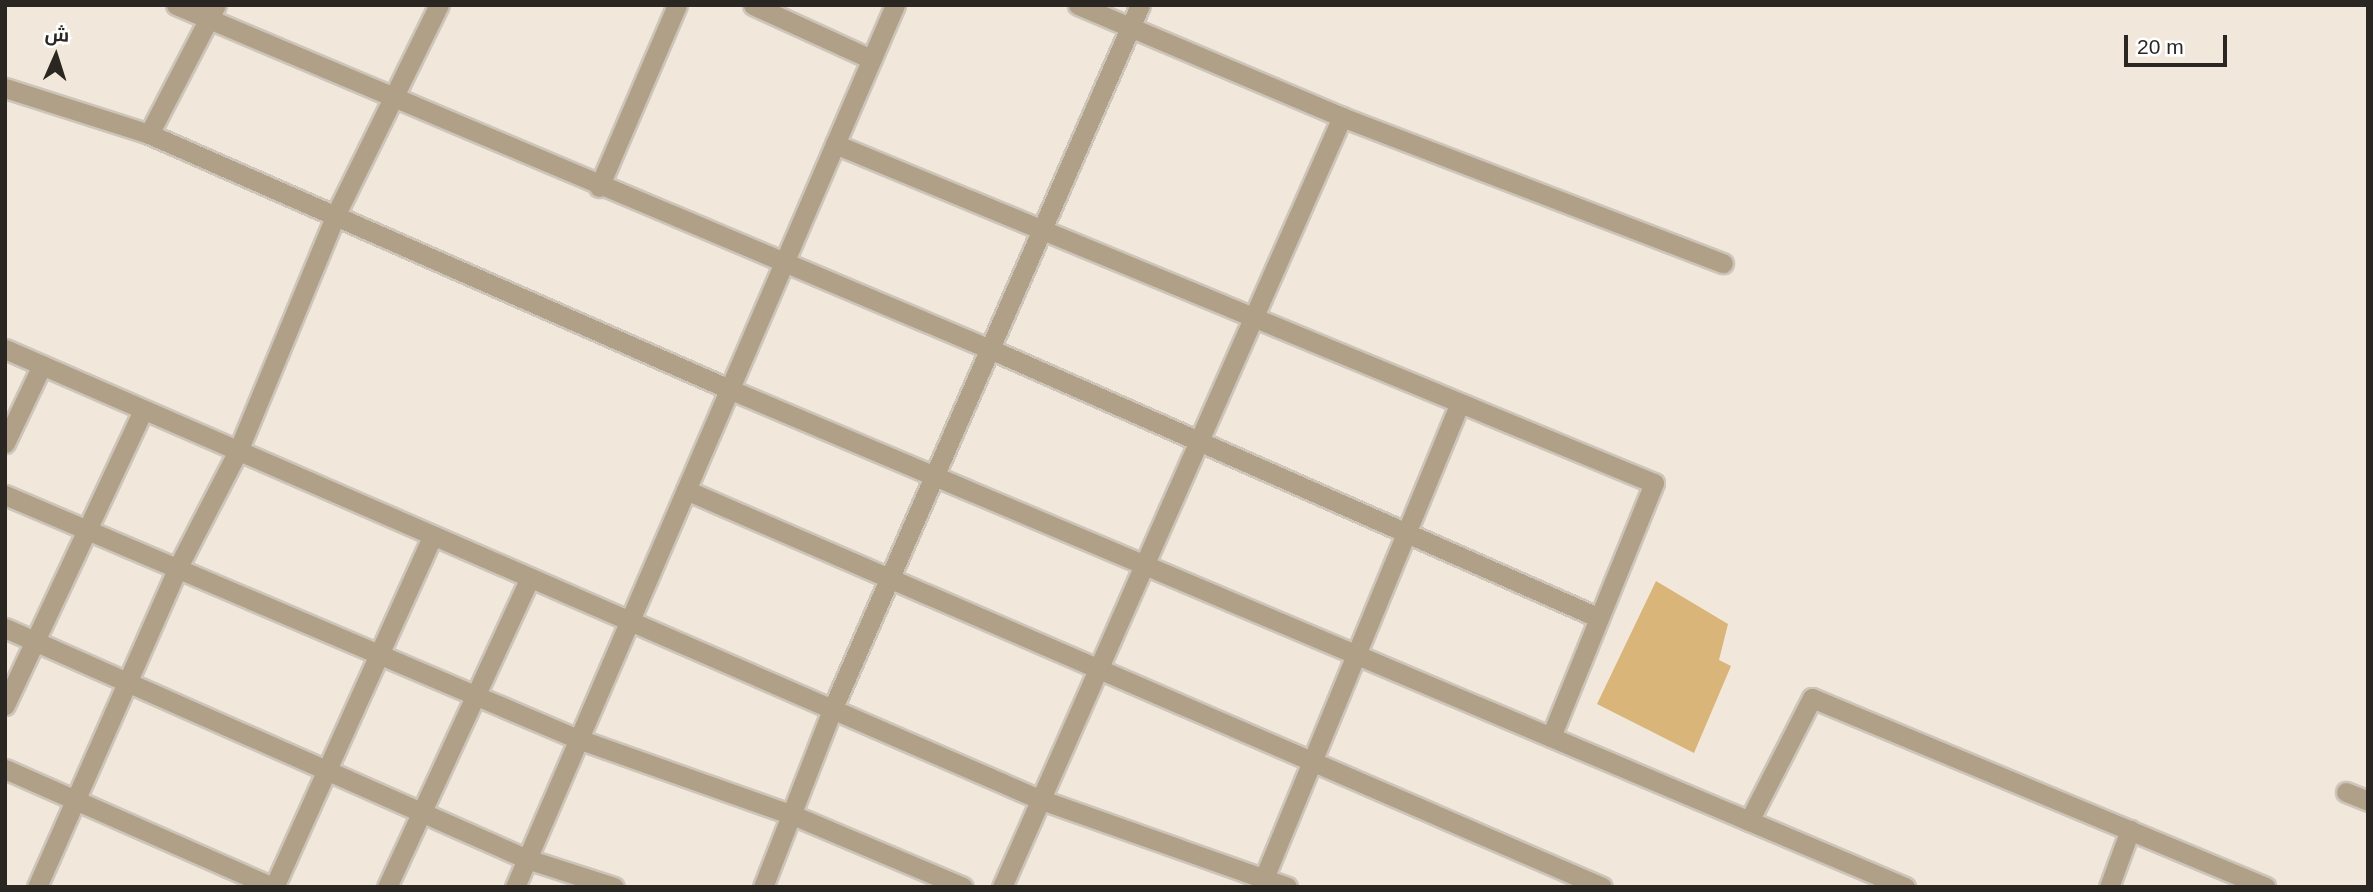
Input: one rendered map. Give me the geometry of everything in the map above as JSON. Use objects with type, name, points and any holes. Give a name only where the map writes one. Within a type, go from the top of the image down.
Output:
[{"type":"street","points":[[176,5],[212,14],[395,101],[783,265],[990,349],[1197,444],[1597,617]]},
{"type":"street","points":[[37,887],[177,569],[238,451],[336,214],[395,101],[439,5]]},
{"type":"street","points":[[598,187],[677,5]]},
{"type":"street","points":[[753,5],[871,59]]},
{"type":"street","points":[[514,887],[895,5]]},
{"type":"street","points":[[1078,5],[1342,117],[1723,263]]},
{"type":"street","points":[[763,887],[795,816],[832,710],[1140,5]]},
{"type":"street","points":[[149,134],[212,14]]},
{"type":"street","points":[[5,88],[149,134],[729,389],[1905,887]]},
{"type":"street","points":[[1002,887],[1197,444],[1250,315],[1342,117]]},
{"type":"street","points":[[835,144],[1041,232],[1250,315],[1459,405],[1654,482],[1597,617],[1551,737]]},
{"type":"street","points":[[5,349],[628,623],[1039,799],[1287,887]]},
{"type":"street","points":[[5,443],[42,365]]},
{"type":"street","points":[[1264,878],[1459,405]]},
{"type":"street","points":[[5,705],[143,410]]},
{"type":"street","points":[[686,490],[1602,887]]},
{"type":"street","points":[[5,495],[578,739],[795,816],[962,887]]},
{"type":"street","points":[[5,769],[273,887],[432,537]]},
{"type":"street","points":[[387,887],[529,579]]},
{"type":"street","points":[[5,628],[527,859],[614,887]]},
{"type":"street","points":[[1749,821],[1812,698],[2265,887]]},
{"type":"street","points":[[2346,792],[2368,801]]},
{"type":"street","points":[[2109,887],[2130,830]]},
{"type":"building","points":[[1656,581],[1728,624],[1719,660],[1731,666],[1694,753],[1597,704]]}]
